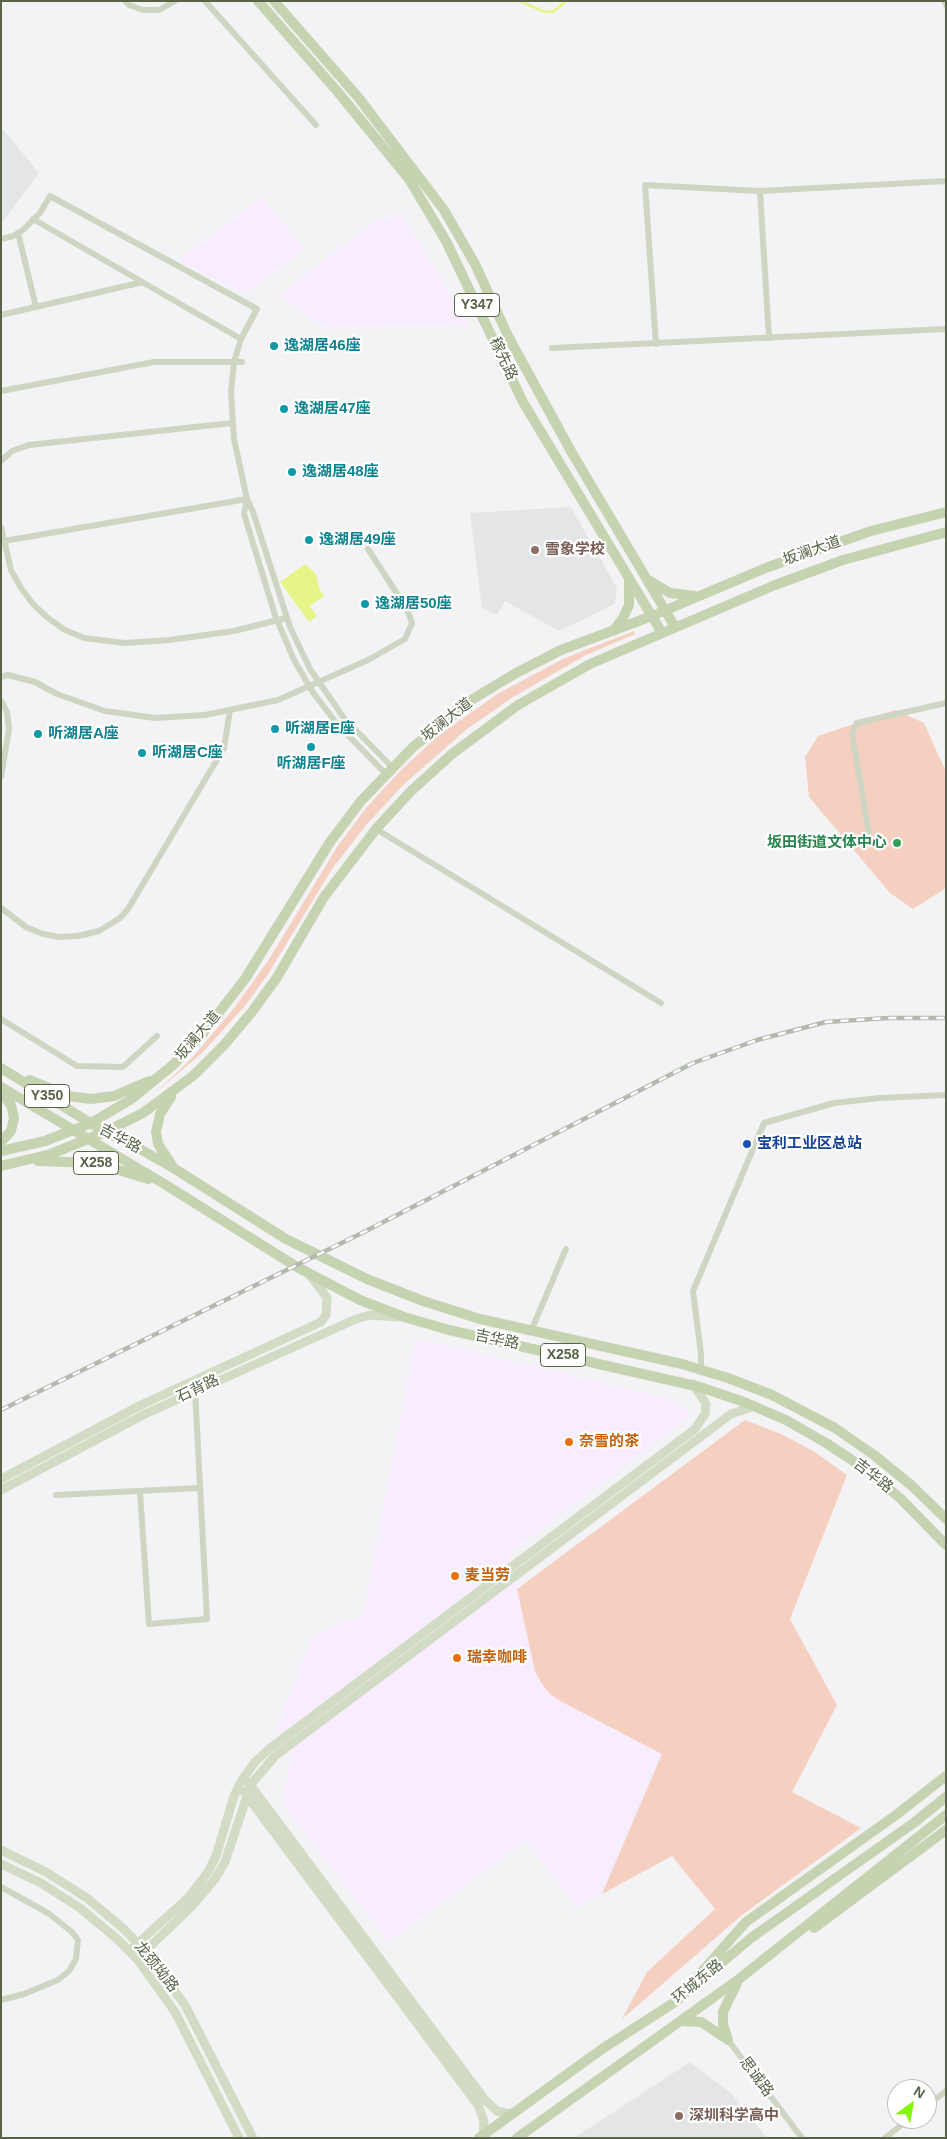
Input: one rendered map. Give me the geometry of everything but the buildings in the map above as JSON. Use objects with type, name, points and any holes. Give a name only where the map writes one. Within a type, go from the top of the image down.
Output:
[{"type":"main road","name":"稼先路","points":[[258,1],[338,90],[409,179],[446,241],[523,402],[662,633]]},
{"type":"main road","name":"稼先路","points":[[274,1],[358,96],[444,210],[475,264],[509,338],[572,453],[675,627]]},
{"type":"main road","name":"坂澜大道","points":[[91,1123],[130,1100],[159,1077],[199,1038],[239,987],[330,842],[361,801],[389,770],[432,730],[494,686],[561,650],[652,616],[768,566],[837,542],[946,512]]},
{"type":"main road","name":"坂澜大道","points":[[24,1161],[90,1139],[143,1113],[178,1088],[219,1050],[251,1014],[276,979],[324,897],[376,829],[431,772],[496,720],[566,677],[675,627],[809,572],[877,550],[946,532]]},
{"type":"main road","points":[[645,575],[656,586],[670,593],[685,596],[701,595]]},
{"type":"main road","points":[[614,630],[623,618],[629,605],[631,590],[629,576]]},
{"type":"main road","points":[[2,1069],[68,1096],[84,1099],[114,1096],[159,1077]]},
{"type":"main road","name":"Y350","points":[[2,1069],[91,1123]]},
{"type":"main road","name":"Y350","points":[[1,1087],[75,1130]]},
{"type":"main road","points":[[175,1169],[158,1144],[156,1126],[160,1114],[178,1088]]},
{"type":"main road","points":[[1,1093],[11,1105],[14,1118],[11,1131],[1,1142]]},
{"type":"main road","name":"吉华路","points":[[1,1151],[38,1143],[91,1123],[175,1169],[286,1239],[367,1279],[451,1310],[531,1331],[701,1369],[772,1395],[835,1428],[893,1470],[946,1519]]},
{"type":"main road","name":"吉华路","points":[[75,1130],[310,1274],[360,1300],[404,1317],[449,1330],[692,1384],[755,1406],[806,1431],[864,1468],[906,1503],[946,1545]]},
{"type":"main road","name":"X258","points":[[1,1166],[24,1161],[96,1163],[166,1185]]},
{"type":"main road","points":[[675,2002],[746,1922],[896,1815],[946,1776]]},
{"type":"main road","name":"环城东路","points":[[481,2136],[602,2049],[675,2002],[751,1938],[915,1822],[946,1797]]},
{"type":"main road","name":"环城东路","points":[[517,2138],[739,1979],[946,1815]]},
{"type":"main road","points":[[728,2040],[724,2029],[723,2012],[739,1979],[767,1962],[946,1830]]},
{"type":"main road","points":[[679,2022],[690,2020],[701,2022],[728,2040]]},
{"type":"street","points":[[126,1],[143,10],[159,10],[175,1]]},
{"type":"street","points":[[205,1],[316,125]]},
{"type":"street","points":[[944,1],[946,5]]},
{"type":"street","points":[[656,344],[645,185],[760,191],[946,181]]},
{"type":"street","points":[[760,191],[769,338]]},
{"type":"street","points":[[1,239],[18,233],[33,219],[50,196],[257,309],[241,339],[234,362],[232,423],[236,454],[247,499],[253,512],[286,618],[302,656],[344,718],[389,770]]},
{"type":"street","points":[[33,219],[241,339]]},
{"type":"street","points":[[18,233],[36,307]]},
{"type":"street","points":[[1,315],[143,282]]},
{"type":"street","points":[[552,348],[946,329]]},
{"type":"street","points":[[1,391],[154,362],[242,362]]},
{"type":"street","points":[[1,461],[12,451],[29,445],[232,423]]},
{"type":"street","points":[[4,541],[247,499]]},
{"type":"street","points":[[247,499],[244,514],[277,620],[294,660],[309,686],[337,724],[389,770]]},
{"type":"street","points":[[1,527],[12,570],[21,588],[33,604],[48,618],[65,630],[84,638],[125,643],[169,640],[213,635],[286,618]]},
{"type":"street","points":[[1,677],[8,675],[35,682],[80,704],[129,716],[180,718],[278,700],[368,660],[405,639],[412,623],[407,609],[368,549]]},
{"type":"street","points":[[1,701],[7,712],[9,729],[1,777]]},
{"type":"street","points":[[870,834],[852,733],[857,723],[946,703]]},
{"type":"street","points":[[1,908],[26,927],[43,934],[60,937],[78,936],[99,931],[120,918],[128,909],[224,748],[230,710]]},
{"type":"street","points":[[376,829],[661,1002]]},
{"type":"street","points":[[1,1019],[77,1066],[123,1067],[157,1036]]},
{"type":"street","points":[[701,1369],[701,1354],[693,1291],[764,1123],[834,1103],[880,1098],[946,1095]]},
{"type":"street","points":[[531,1331],[566,1249]]},
{"type":"street","name":"石背路","points":[[1,1479],[141,1405],[321,1322],[328,1307],[327,1298],[310,1274]]},
{"type":"street","name":"石背路","points":[[1,1490],[76,1449],[195,1390],[356,1318],[370,1315],[404,1317]]},
{"type":"street","points":[[129,1951],[189,1897],[208,1872],[244,1782],[254,1763],[268,1750],[695,1429],[705,1414],[706,1404],[692,1384]]},
{"type":"street","points":[[140,1492],[149,1624],[207,1619],[198,1488],[195,1390]]},
{"type":"street","points":[[244,1782],[275,1756],[731,1414],[755,1406]]},
{"type":"street","points":[[56,1495],[198,1488]]},
{"type":"street","points":[[244,1782],[246,1794],[478,2105],[484,2121],[481,2136]]},
{"type":"street","points":[[244,1782],[485,2100],[497,2111],[511,2114]]},
{"type":"street","points":[[137,1960],[192,1906],[215,1879],[224,1862],[246,1794]]},
{"type":"street","name":"龙颈坳路","points":[[1,1850],[46,1872],[81,1894],[107,1913],[138,1943],[185,2006],[253,2138]]},
{"type":"street","name":"龙颈坳路","points":[[1,1864],[40,1883],[80,1908],[137,1960],[175,2012],[240,2138]]},
{"type":"street","points":[[1,1887],[48,1913],[72,1932],[78,1940],[76,1959],[69,1971],[58,1980],[24,1994],[1,2000]]},
{"type":"street","name":"思诚路","points":[[728,2040],[802,2138]]},
{"type":"street","points":[[885,2138],[897,2129]]},
{"type":"shaded area","points":[[1,127],[39,173],[1,224]]},
{"type":"shaded area","points":[[262,198],[305,249],[244,295],[179,260]]},
{"type":"shaded area","points":[[402,215],[470,326],[323,327],[279,295],[379,219]]},
{"type":"shaded area","name":"雪象学校","points":[[571,507],[617,588],[615,604],[559,631],[505,601],[497,615],[482,608],[470,513]]},
{"type":"shaded area","points":[[305,564],[316,574],[319,588],[324,596],[310,606],[317,616],[309,622],[280,582]]},
{"type":"shaded area","points":[[634,631],[635,634],[586,655],[513,697],[467,729],[404,784],[366,825],[332,869],[268,974],[244,1007],[202,1053],[155,1093],[192,1058],[235,1007],[268,961],[337,847],[367,807],[401,770],[438,736],[499,693],[565,658]]},
{"type":"shaded area","name":"坂田街道文体中心","points":[[895,710],[924,723],[946,772],[946,888],[913,909],[890,893],[809,797],[805,757],[818,736]]},
{"type":"shaded area","points":[[416,1338],[673,1400],[692,1415],[510,1553],[535,1671],[564,1703],[662,1754],[602,1894],[577,1908],[526,1840],[389,1942],[283,1805],[292,1748],[277,1727],[314,1634],[363,1616]]},
{"type":"shaded area","points":[[745,1420],[781,1434],[815,1452],[847,1475],[790,1619],[837,1705],[792,1792],[861,1828],[742,1915],[622,2019],[647,1972],[715,1909],[672,1856],[602,1894],[662,1754],[551,1695],[535,1671],[517,1589]]},
{"type":"shaded area","name":"深圳科学高中","points":[[690,2062],[732,2094],[767,2138],[574,2138]]},
{"type":"waterway","points":[[520,1],[542,11],[553,12],[566,1]]},
{"type":"railway","points":[[1,1410],[362,1233],[693,1063],[757,1040],[826,1022],[888,1018],[946,1018]]},
{"type":"place","name":"逸湖居46座","points":[[274,346]]},
{"type":"place","name":"逸湖居47座","points":[[284,409]]},
{"type":"place","name":"逸湖居48座","points":[[292,472]]},
{"type":"place","name":"逸湖居49座","points":[[309,540]]},
{"type":"place","name":"雪象学校","points":[[535,550]]},
{"type":"place","name":"逸湖居50座","points":[[365,604]]},
{"type":"place","name":"听湖居E座","points":[[275,729]]},
{"type":"place","name":"听湖居A座","points":[[38,734]]},
{"type":"place","name":"听湖居F座","points":[[311,747]]},
{"type":"place","name":"听湖居C座","points":[[142,753]]},
{"type":"place","name":"坂田街道文体中心","points":[[897,843]]},
{"type":"place","name":"宝利工业区总站","points":[[747,1144]]},
{"type":"place","name":"奈雪的茶","points":[[569,1442]]},
{"type":"place","name":"麦当劳","points":[[455,1576]]},
{"type":"place","name":"瑞幸咖啡","points":[[457,1658]]},
{"type":"place","name":"深圳科学高中","points":[[679,2116]]}]
